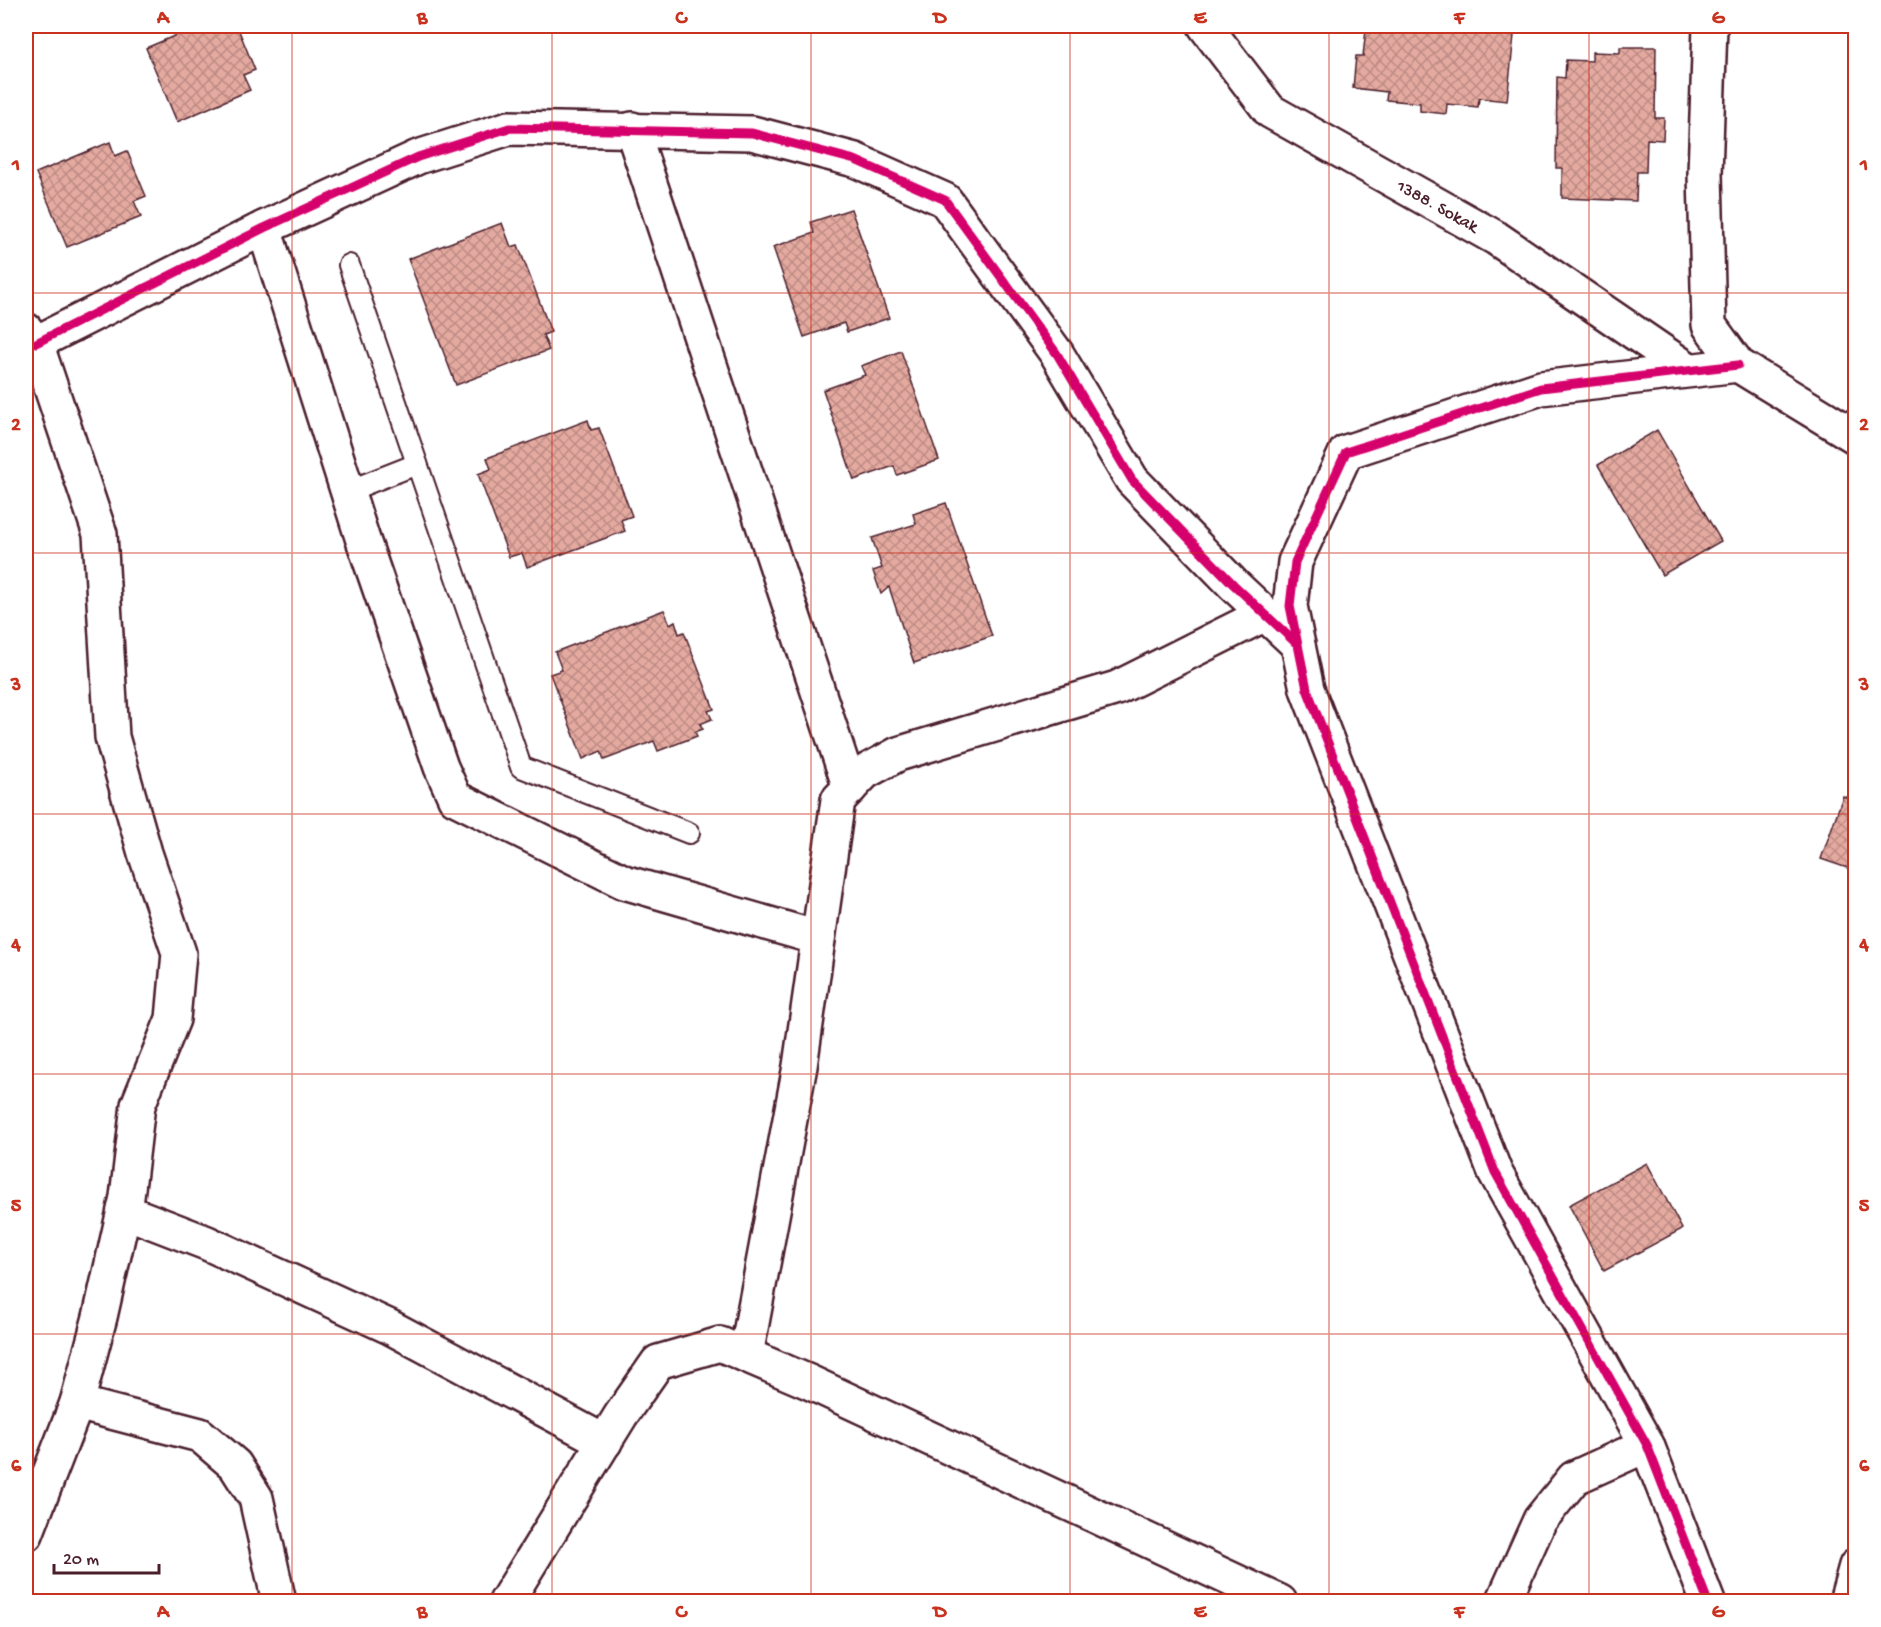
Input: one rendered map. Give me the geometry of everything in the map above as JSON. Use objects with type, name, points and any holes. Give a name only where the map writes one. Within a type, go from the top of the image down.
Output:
[{"type":"street","name":"1388. Sokak","points":[[1205,26],[1270,111],[1496,238],[1689,370]]},
{"type":"street","points":[[1710,26],[1705,174],[1709,325],[1738,365],[1856,437]]},
{"type":"street","points":[[26,1534],[77,1403],[124,1211],[138,1106],[173,1019],[178,954],[144,853],[112,737],[100,534],[31,337],[418,158],[509,128],[752,133],[855,160],[945,200],[1058,354],[1132,480],[1265,614],[1299,645]]},
{"type":"street","points":[[632,129],[850,788]]},
{"type":"street","points":[[264,228],[348,490],[441,767],[455,798],[624,882],[818,938]]},
{"type":"street","points":[[1708,1602],[1647,1445],[1495,1172],[1307,689],[1290,606],[1295,562],[1346,452],[1542,388],[1738,365]]},
{"type":"street","points":[[746,1355],[800,1066],[838,800],[865,772],[898,754],[1117,688],[1265,614]]},
{"type":"street","points":[[124,1211],[207,1243],[390,1327],[605,1442]]},
{"type":"street","points":[[506,1602],[605,1442],[658,1362],[720,1344],[1280,1602]]},
{"type":"street","points":[[77,1403],[200,1435],[235,1465],[256,1498],[279,1602]]},
{"type":"street","points":[[1503,1602],[1540,1520],[1574,1478],[1647,1445]]},
{"type":"street","points":[[1846,1602],[1856,1566]]},
{"type":"lane","points":[[349,265],[521,767],[689,832]]},
{"type":"lane","points":[[348,490],[417,464]]},
{"type":"building","points":[[198,26],[223,26],[225,30],[237,26],[255,70],[243,75],[250,90],[177,122],[146,48]]},
{"type":"building","points":[[1375,26],[1515,26],[1507,101],[1479,98],[1478,107],[1447,104],[1446,114],[1420,111],[1420,103],[1386,100],[1387,92],[1353,88],[1356,56],[1363,56],[1366,29],[1374,30]]},
{"type":"building","points":[[1620,47],[1656,47],[1655,118],[1664,118],[1663,140],[1647,139],[1646,172],[1637,172],[1636,201],[1562,198],[1562,168],[1556,168],[1557,77],[1565,78],[1566,60],[1592,61],[1592,52],[1620,53]]},
{"type":"building","points":[[110,142],[115,156],[127,151],[146,196],[134,201],[141,217],[67,247],[36,173]]},
{"type":"building","points":[[851,209],[889,318],[847,332],[844,323],[804,337],[773,247],[814,233],[811,222]]},
{"type":"building","points":[[502,223],[511,247],[518,245],[551,332],[543,335],[549,350],[456,385],[408,259]]},
{"type":"building","points":[[901,351],[939,460],[897,475],[894,466],[854,480],[823,390],[865,375],[861,366]]},
{"type":"building","points":[[588,420],[591,430],[599,428],[632,516],[621,520],[625,531],[527,567],[522,553],[509,557],[478,474],[491,469],[487,458]]},
{"type":"building","points":[[1657,430],[1721,541],[1662,575],[1598,465]]},
{"type":"building","points":[[946,503],[992,636],[914,663],[889,587],[881,594],[873,571],[882,568],[872,538],[916,524],[913,514]]},
{"type":"building","points":[[664,610],[670,624],[675,621],[679,634],[684,632],[714,709],[708,711],[712,719],[700,724],[703,729],[695,732],[697,736],[658,751],[654,741],[604,760],[601,751],[583,759],[550,674],[562,670],[555,652]]},
{"type":"building","points":[[1843,796],[1856,801],[1856,871],[1821,859]]},
{"type":"building","points":[[1647,1163],[1682,1229],[1604,1271],[1569,1205]]},
{"type":"cycle path","points":[[36,343],[264,228],[418,157],[509,128],[752,133],[855,160],[945,200],[1057,354],[1132,480],[1234,585],[1298,645]]},
{"type":"cycle path","points":[[1708,1602],[1647,1445],[1495,1172],[1307,689],[1290,606],[1295,562],[1346,452],[1541,388],[1738,365]]}]
